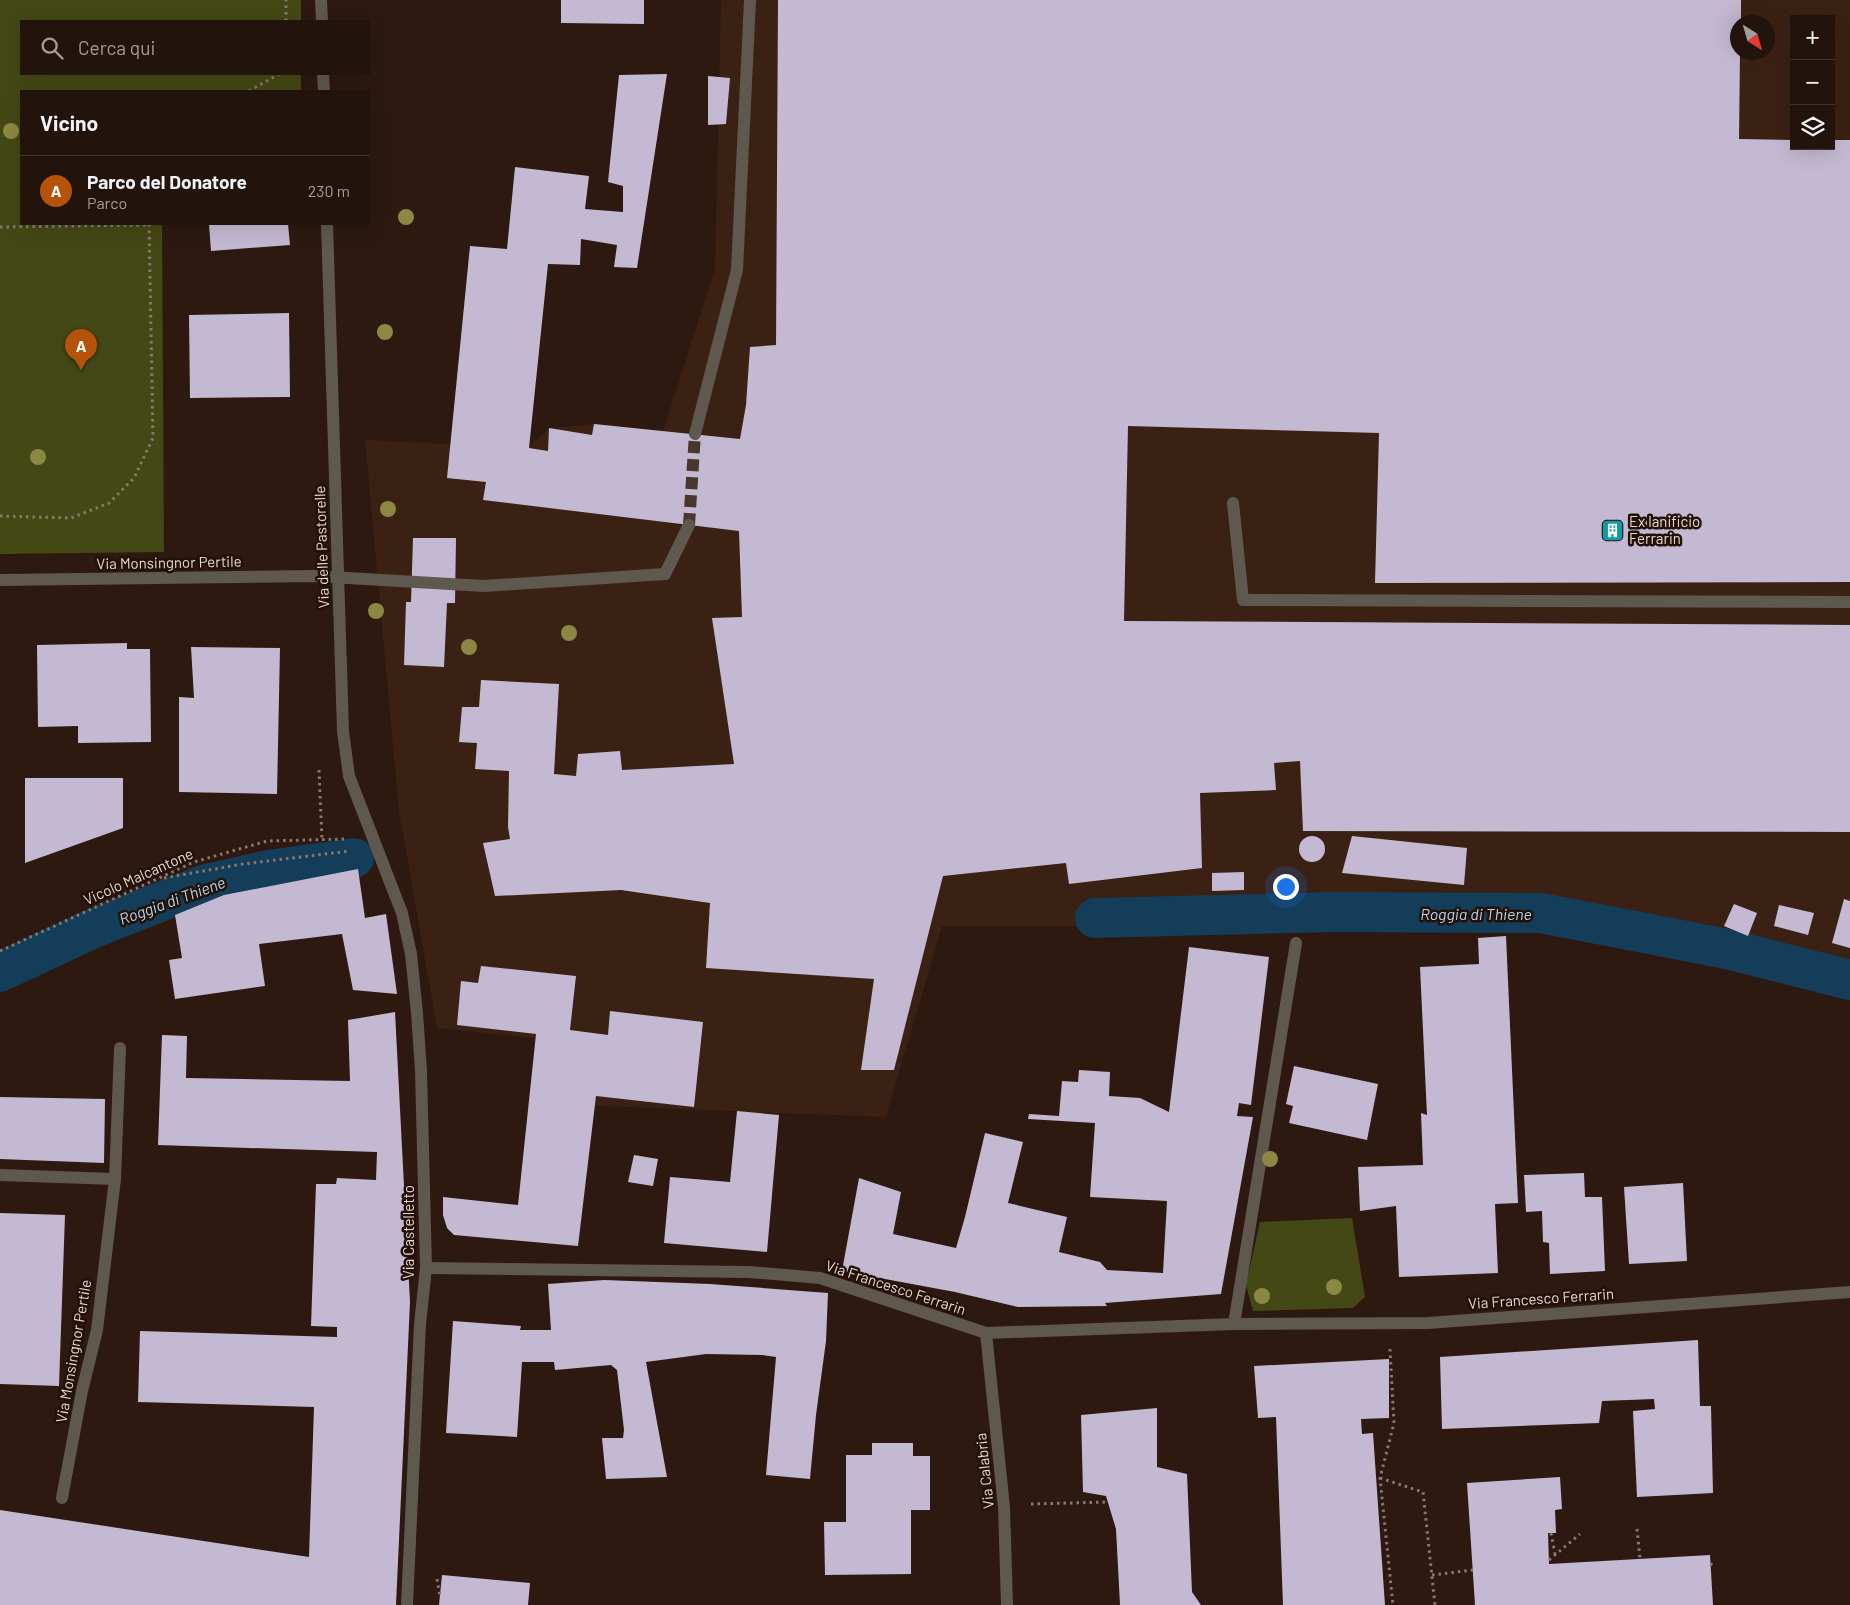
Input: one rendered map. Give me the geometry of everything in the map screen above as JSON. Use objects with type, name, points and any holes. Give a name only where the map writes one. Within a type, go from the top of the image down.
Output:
[{"type":"street","points":[[321,0],[322,20]]},
{"type":"street","points":[[695,434],[737,270],[750,0]]},
{"type":"street","points":[[323,75],[324,90]]},
{"type":"street","name":"Via delle Pastorelle","points":[[327,225],[343,731],[349,776],[382,864]]},
{"type":"street","points":[[1233,503],[1243,600],[1850,602]]},
{"type":"street","name":"Via Monsingnor Pertile","points":[[0,580],[338,577],[484,586],[665,574],[689,525]]},
{"type":"street","name":"Via Castelletto","points":[[382,864],[402,913],[411,954],[421,1071],[426,1268],[420,1324],[408,1605]]},
{"type":"street","points":[[1234,1324],[1296,943]]},
{"type":"street","name":"Via Monsingnor Pertile","points":[[62,1498],[82,1391],[97,1330],[116,1179],[120,1048]]},
{"type":"street","points":[[0,1175],[116,1179]]},
{"type":"street","name":"Via Francesco Ferrarin","points":[[426,1268],[749,1272],[820,1278],[986,1333],[1234,1324],[1428,1323],[1850,1292]]},
{"type":"street","name":"Via Calabria","points":[[986,1333],[1004,1507],[1007,1605]]},
{"type":"path","points":[[286,0],[286,20]]},
{"type":"path","points":[[251,90],[277,75]]},
{"type":"path","points":[[0,227],[99,225]]},
{"type":"path","points":[[0,516],[71,518],[109,503],[134,478],[153,438],[149,225]]},
{"type":"path","name":"Vicolo Malcantone","points":[[0,951],[194,862],[267,842],[351,839]]},
{"type":"path","points":[[160,878],[243,864],[356,850]]},
{"type":"path","points":[[1388,1324],[1394,1423],[1380,1478],[1393,1605]]},
{"type":"path","points":[[1380,1478],[1423,1492],[1435,1605]]},
{"type":"path","points":[[1034,1504],[1108,1502]]},
{"type":"path","points":[[1637,1529],[1640,1559]]},
{"type":"path","points":[[1551,1533],[1555,1555]]},
{"type":"path","points":[[1549,1560],[1580,1534]]},
{"type":"path","points":[[1710,1564],[1715,1565]]},
{"type":"path","points":[[1432,1575],[1473,1570]]},
{"type":"path","points":[[435,1574],[440,1596]]},
{"type":"shaded area","name":"Ex lanificio Ferrarin","points":[[721,0],[1850,0],[1850,988],[1531,926],[942,926],[886,1117],[577,1105],[582,1043],[437,1028],[399,811],[365,440],[528,448],[549,428],[597,424],[663,431],[715,269]]},
{"type":"green space","points":[[0,0],[301,0],[301,20],[20,20],[20,75],[301,75],[301,90],[20,90],[20,225],[162,225],[164,552],[0,554]]},
{"type":"green space","points":[[1352,1218],[1365,1297],[1353,1308],[1253,1311],[1246,1285],[1260,1222]]},
{"type":"building","points":[[561,0],[644,0],[644,24],[561,23]]},
{"type":"building","name":"Ex lanificio Ferrarin","points":[[778,0],[1741,0],[1741,15],[1730,15],[1730,60],[1740,60],[1739,139],[1790,140],[1790,150],[1835,150],[1835,140],[1850,140],[1850,582],[1375,583],[1379,433],[1128,426],[1124,621],[1850,625],[1850,832],[1303,831],[1300,761],[1274,763],[1276,790],[1200,793],[1202,868],[1069,884],[1066,863],[943,876],[894,1070],[861,1070],[874,979],[706,968],[710,903],[621,890],[495,896],[483,843],[510,839],[508,827],[509,771],[475,769],[477,743],[459,742],[462,707],[479,707],[481,680],[559,684],[554,774],[576,776],[578,754],[620,751],[622,770],[734,764],[712,618],[742,617],[739,531],[483,500],[486,482],[447,478],[470,246],[507,249],[515,167],[589,176],[585,209],[623,212],[623,186],[608,182],[619,75],[667,74],[637,268],[614,267],[617,245],[581,239],[580,265],[548,264],[529,448],[548,451],[549,428],[592,435],[594,424],[740,439],[746,405],[750,347],[776,345]]},
{"type":"building","points":[[708,76],[730,78],[726,124],[708,125]]},
{"type":"building","points":[[209,225],[288,225],[290,245],[211,251]]},
{"type":"building","points":[[289,313],[290,397],[190,398],[189,315]]},
{"type":"building","points":[[413,538],[456,538],[455,603],[447,603],[444,667],[404,665],[406,602],[411,602]]},
{"type":"building","points":[[127,643],[127,649],[150,649],[151,742],[78,743],[78,726],[38,727],[37,645]]},
{"type":"building","points":[[191,647],[280,648],[277,794],[179,792],[179,697],[194,698]]},
{"type":"building","points":[[25,778],[123,778],[123,828],[25,863]]},
{"type":"building","points":[[1312,836],[1321,840],[1325,849],[1321,858],[1312,862],[1303,858],[1299,849],[1303,840]]},
{"type":"building","points":[[1352,836],[1467,848],[1464,885],[1342,873]]},
{"type":"building","points":[[358,869],[365,918],[386,914],[397,994],[353,990],[342,934],[259,944],[265,986],[175,999],[169,960],[182,958],[175,915],[224,895]]},
{"type":"building","points":[[1244,872],[1244,890],[1212,891],[1212,873]]},
{"type":"building","points":[[1844,899],[1850,901],[1850,948],[1832,943]]},
{"type":"building","points":[[1734,904],[1757,913],[1748,936],[1724,926]]},
{"type":"building","points":[[1779,905],[1814,913],[1808,935],[1774,926]]},
{"type":"building","points":[[1506,936],[1518,1203],[1495,1204],[1498,1273],[1399,1277],[1396,1206],[1360,1211],[1358,1167],[1423,1165],[1421,1113],[1427,1115],[1420,967],[1479,964],[1478,938]]},
{"type":"building","points":[[1189,947],[1269,957],[1251,1105],[1239,1103],[1237,1116],[1253,1117],[1221,1294],[1105,1303],[1107,1306],[1018,1307],[955,1292],[842,1271],[859,1178],[901,1192],[893,1234],[956,1248],[985,1133],[1023,1142],[1008,1203],[1067,1217],[1059,1252],[1100,1262],[1107,1270],[1163,1273],[1167,1201],[1090,1197],[1095,1123],[1028,1119],[1029,1114],[1059,1116],[1062,1081],[1078,1082],[1079,1070],[1110,1072],[1109,1096],[1140,1098],[1169,1112]]},
{"type":"building","points":[[481,966],[576,976],[570,1030],[608,1035],[610,1011],[703,1022],[694,1107],[596,1096],[578,1246],[454,1235],[447,1228],[443,1215],[443,1197],[518,1205],[536,1034],[457,1025],[461,981],[478,983]]},
{"type":"building","points":[[395,1012],[410,1302],[396,1605],[0,1605],[0,1510],[309,1557],[314,1407],[138,1402],[140,1331],[337,1337],[337,1327],[311,1326],[316,1184],[336,1184],[337,1178],[376,1180],[377,1152],[158,1145],[162,1035],[187,1036],[186,1078],[350,1081],[348,1020]]},
{"type":"building","points":[[1294,1066],[1378,1084],[1367,1140],[1289,1123],[1293,1106],[1286,1104]]},
{"type":"building","points":[[0,1097],[105,1099],[104,1163],[0,1159]]},
{"type":"building","points":[[737,1111],[779,1115],[767,1252],[664,1243],[670,1177],[730,1182]]},
{"type":"building","points":[[634,1155],[658,1159],[653,1186],[628,1182]]},
{"type":"building","points":[[1584,1173],[1585,1197],[1602,1197],[1605,1271],[1550,1274],[1549,1243],[1543,1242],[1542,1211],[1526,1212],[1524,1175]]},
{"type":"building","points":[[1683,1183],[1687,1261],[1629,1264],[1624,1187]]},
{"type":"building","points":[[0,1213],[65,1215],[59,1386],[0,1384]]},
{"type":"building","points":[[604,1280],[710,1284],[828,1293],[826,1341],[810,1479],[766,1475],[776,1357],[762,1355],[706,1354],[646,1362],[667,1477],[606,1479],[602,1438],[623,1438],[624,1430],[617,1370],[611,1365],[555,1370],[554,1362],[522,1362],[517,1437],[446,1433],[453,1321],[521,1326],[520,1330],[551,1330],[548,1284]]},
{"type":"building","points":[[1698,1340],[1700,1406],[1711,1406],[1713,1493],[1637,1497],[1633,1411],[1655,1409],[1654,1399],[1602,1401],[1599,1423],[1442,1429],[1440,1357]]},
{"type":"building","points":[[1389,1359],[1389,1418],[1361,1419],[1362,1434],[1373,1433],[1385,1605],[1283,1605],[1276,1417],[1258,1418],[1254,1366]]},
{"type":"building","points":[[1157,1408],[1157,1467],[1187,1474],[1192,1592],[1201,1605],[1120,1605],[1116,1529],[1106,1496],[1083,1492],[1081,1415]]},
{"type":"building","points":[[872,1443],[913,1443],[913,1456],[930,1456],[930,1510],[911,1510],[911,1574],[825,1575],[824,1522],[846,1522],[846,1455],[872,1455]]},
{"type":"building","points":[[1560,1477],[1562,1509],[1555,1510],[1556,1533],[1548,1533],[1549,1564],[1710,1555],[1713,1605],[1475,1605],[1467,1483]]},
{"type":"building","points":[[442,1575],[530,1583],[528,1605],[439,1605]]},
{"type":"waterway","name":"Roggia di Thiene","points":[[0,972],[94,928],[203,885],[268,870],[354,858]]},
{"type":"waterway","name":"Roggia di Thiene","points":[[1095,918],[1334,912],[1541,913],[1727,949],[1850,980]]},
{"type":"tunnel","points":[[689,525],[695,434]]},
{"type":"place","name":"Parco del Donatore","points":[[81,370]]},
{"type":"place","name":"Ex lanificio Ferrarin","points":[[1613,530]]}]
